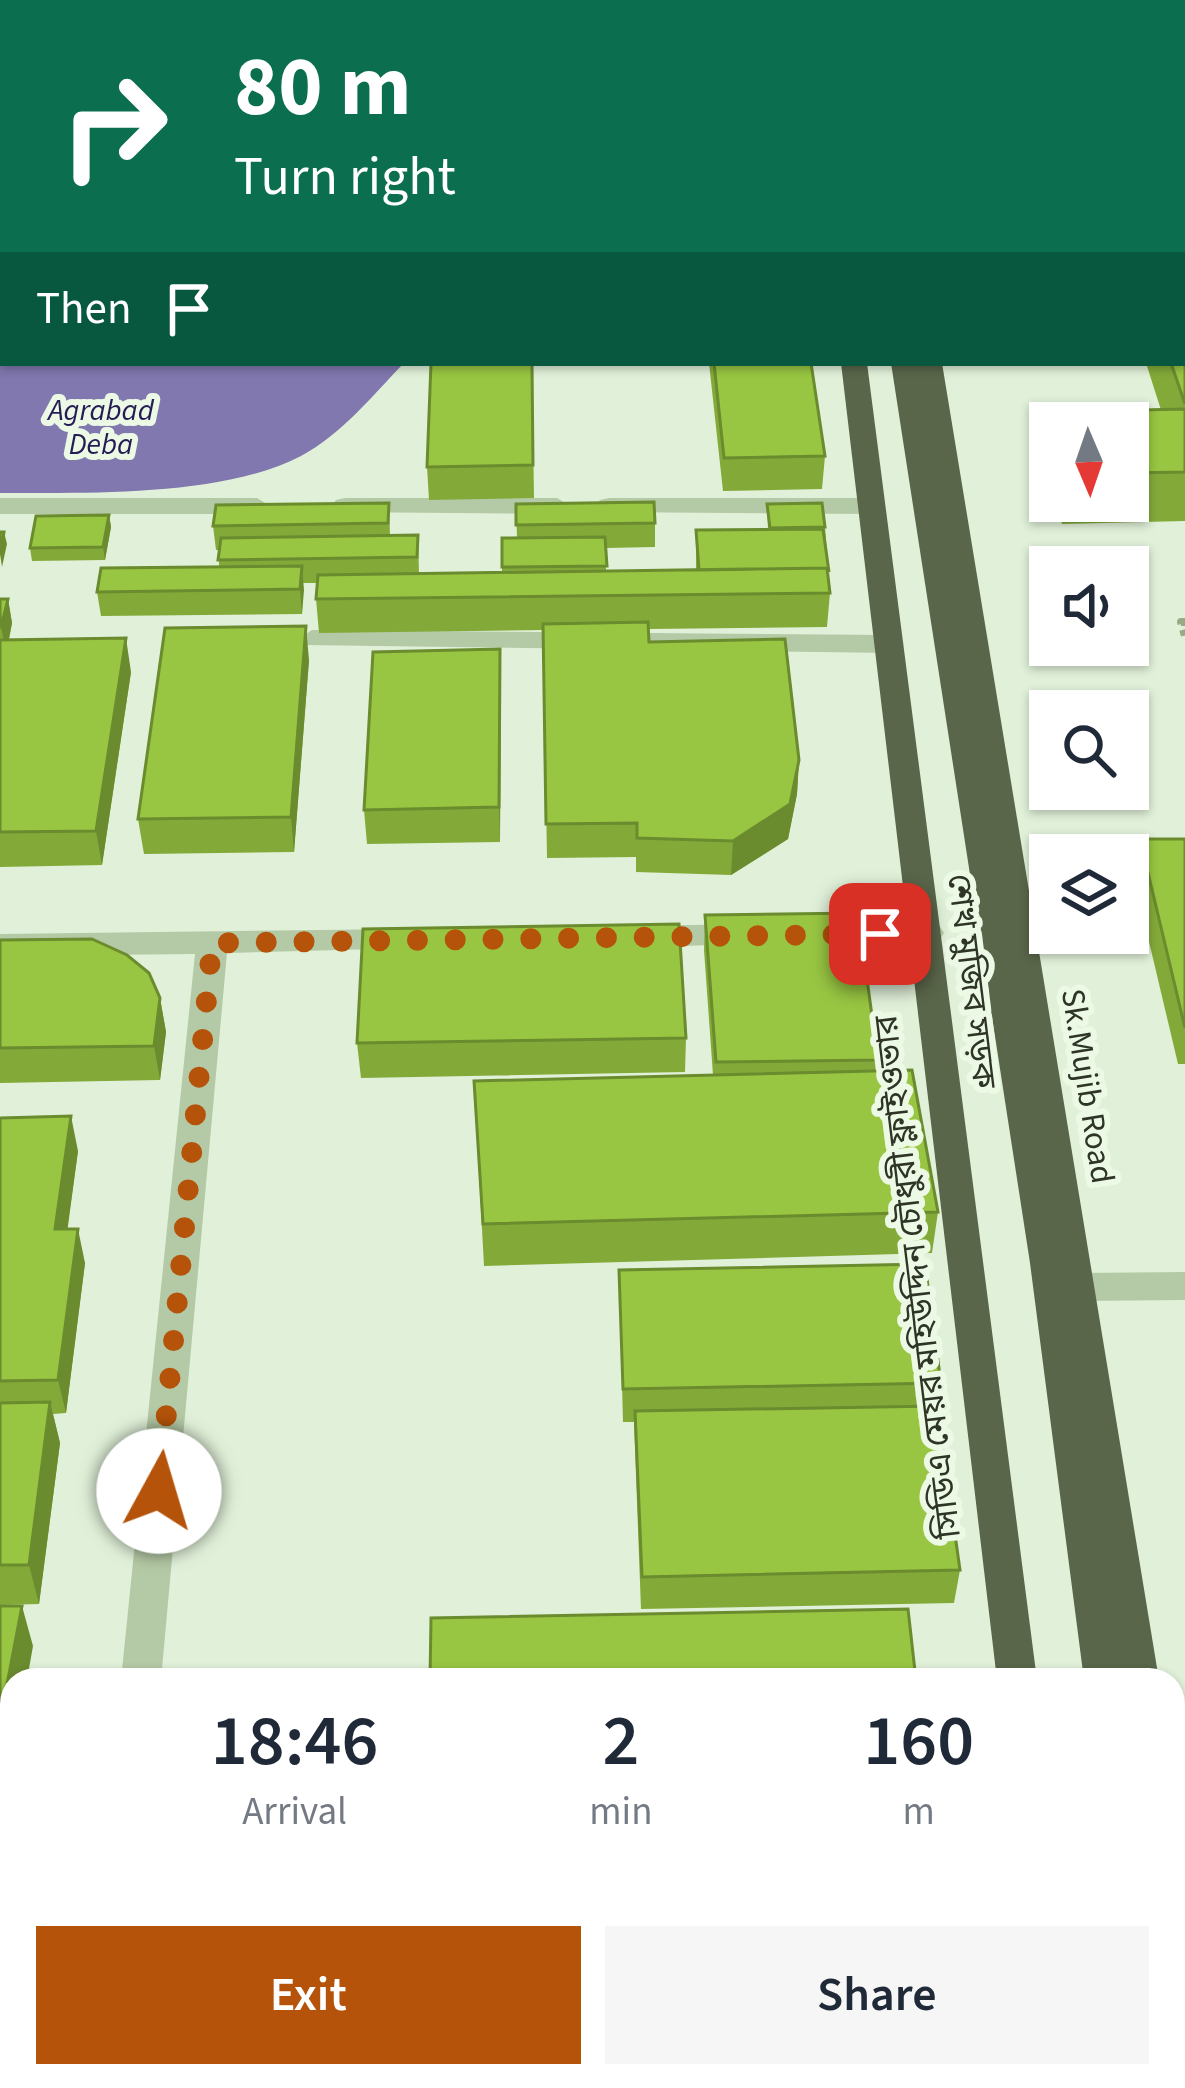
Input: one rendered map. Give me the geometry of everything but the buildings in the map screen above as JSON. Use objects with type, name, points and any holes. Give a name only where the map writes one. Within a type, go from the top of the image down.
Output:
[{"type":"highway","name":"শেখ মুজিব সড়ক","points":[[857,366],[1016,1668]]},
{"type":"highway","name":"সিডিএ মেয়র মহিউদ্দিন চৌধুরী ফ্লাইওভার","points":[[857,366],[1006,1668]]},
{"type":"highway","points":[[904,366],[1048,1263],[1102,1668]]},
{"type":"highway","name":"Sk.Mujib Road","points":[[929,366],[1137,1668]]},
{"type":"street","points":[[0,506],[871,506]]},
{"type":"street","points":[[313,639],[890,644]]},
{"type":"street","points":[[594,938],[928,933]]},
{"type":"street","points":[[0,945],[427,940]]},
{"type":"street","points":[[142,1668],[212,943]]},
{"type":"street","points":[[1079,1287],[1185,1286]]},
{"type":"path","points":[[1185,622],[1185,636]]},
{"type":"water","name":"Agrabad Deba","points":[[0,366],[401,366],[330,437],[269,469],[154,490],[0,493]]},
{"type":"route","points":[[159,1491],[212,943],[880,934]]}]
